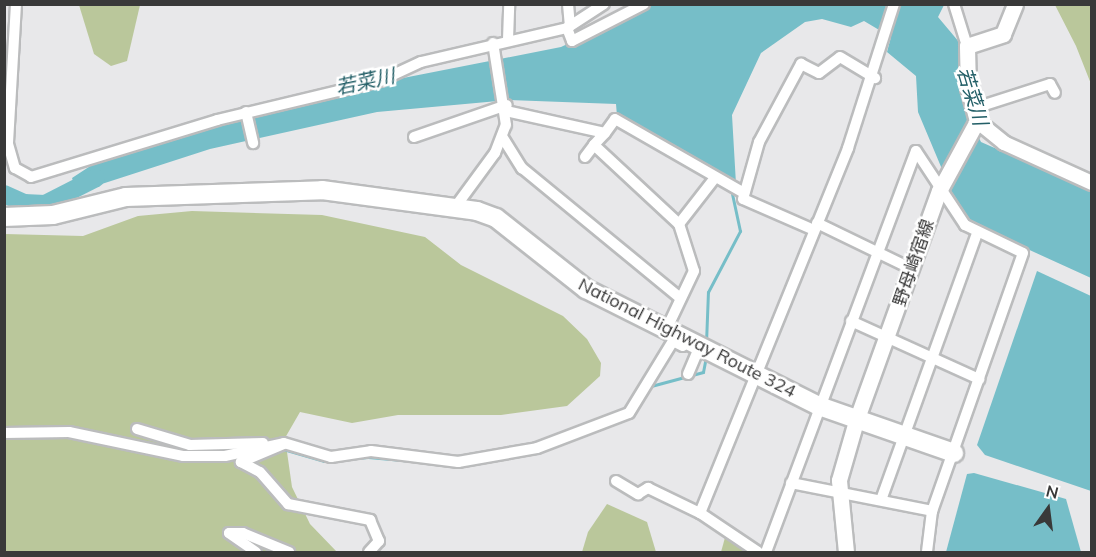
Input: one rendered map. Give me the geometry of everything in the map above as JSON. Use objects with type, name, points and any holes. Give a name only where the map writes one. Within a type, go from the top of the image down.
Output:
[{"type":"highway","name":"National Highway Route 324","points":[[4,217],[45,216],[160,194],[352,191],[456,206],[496,218],[586,289],[667,328],[703,349],[819,406],[856,421],[954,453]]},
{"type":"main road","points":[[974,115],[967,46],[1003,34],[1015,4]]},
{"type":"main road","name":"野母崎宿線","points":[[846,552],[839,492],[856,421],[942,185],[974,115]]},
{"type":"street","points":[[16,4],[8,144],[11,160],[23,174],[41,176],[247,114],[380,81],[421,62],[493,43],[569,27],[604,4]]},
{"type":"street","points":[[508,40],[509,4]]},
{"type":"street","points":[[568,4],[572,41],[644,4]]},
{"type":"street","points":[[700,513],[875,78],[894,4]]},
{"type":"street","points":[[954,4],[967,46]]},
{"type":"street","points":[[456,206],[503,138],[507,106],[493,43]]},
{"type":"street","points":[[875,78],[840,57],[819,73],[801,64],[759,142],[740,191],[742,199],[816,226],[912,269]]},
{"type":"street","points":[[1055,93],[1050,84],[974,115],[1004,143],[1092,183]]},
{"type":"street","points":[[414,137],[507,106],[605,133]]},
{"type":"street","points":[[247,114],[253,143]]},
{"type":"street","points":[[585,157],[615,118],[718,181],[740,191]]},
{"type":"street","points":[[503,138],[522,168],[680,298]]},
{"type":"street","points":[[594,145],[679,224],[694,270],[667,328]]},
{"type":"street","points":[[766,552],[916,151],[977,233],[1023,253],[932,511],[927,552]]},
{"type":"street","points":[[679,224],[718,181]]},
{"type":"street","points":[[881,500],[908,437],[977,233]]},
{"type":"street","points":[[851,321],[979,379]]},
{"type":"street","points":[[137,429],[190,445],[284,443],[331,457],[371,451],[458,462],[537,448],[629,413],[673,342],[703,349],[688,374]]},
{"type":"street","points":[[4,433],[69,432],[183,456],[225,456],[270,444]]},
{"type":"street","points":[[284,443],[241,462],[260,472],[288,504],[370,520],[379,542],[369,552]]},
{"type":"street","points":[[616,481],[638,494],[648,488],[700,513],[758,552]]},
{"type":"street","points":[[791,483],[932,511]]},
{"type":"street","points":[[256,552],[229,533],[243,533],[289,552]]},
{"type":"green space","points":[[79,5],[140,5],[127,61],[111,66],[94,54]]},
{"type":"green space","points":[[1055,5],[1091,5],[1091,84],[1076,46]]},
{"type":"green space","points":[[192,211],[322,215],[425,237],[461,265],[563,316],[587,339],[601,363],[600,376],[567,406],[501,415],[398,415],[352,423],[300,412],[285,438],[292,487],[310,524],[337,552],[5,552],[5,234],[83,236],[138,216]]},
{"type":"green space","points":[[607,504],[647,522],[656,552],[582,552],[588,532]]},
{"type":"green space","points":[[726,534],[752,552],[721,552]]},
{"type":"water","points":[[650,5],[944,5],[938,17],[959,42],[965,110],[981,142],[1091,190],[1091,278],[979,227],[960,212],[918,112],[916,76],[887,52],[891,37],[864,21],[851,27],[822,19],[805,22],[761,53],[732,115],[736,184],[617,116],[616,104],[509,100],[377,112],[210,149],[77,192],[72,178],[98,161],[168,136],[393,80],[561,47]]},
{"type":"water","points":[[1037,271],[1091,296],[1091,491],[985,455],[977,445]]},
{"type":"water","points":[[974,473],[1066,499],[1081,552],[946,552],[967,474]]},
{"type":"waterway","name":"若菜川","points":[[4,194],[24,203],[45,204],[96,178]]},
{"type":"waterway","points":[[706,343],[708,292],[740,231],[731,189]]},
{"type":"waterway","points":[[651,386],[703,372],[706,356]]},
{"type":"waterway","points":[[595,431],[630,417]]},
{"type":"waterway","points":[[283,449],[324,461],[368,457],[405,460]]}]
